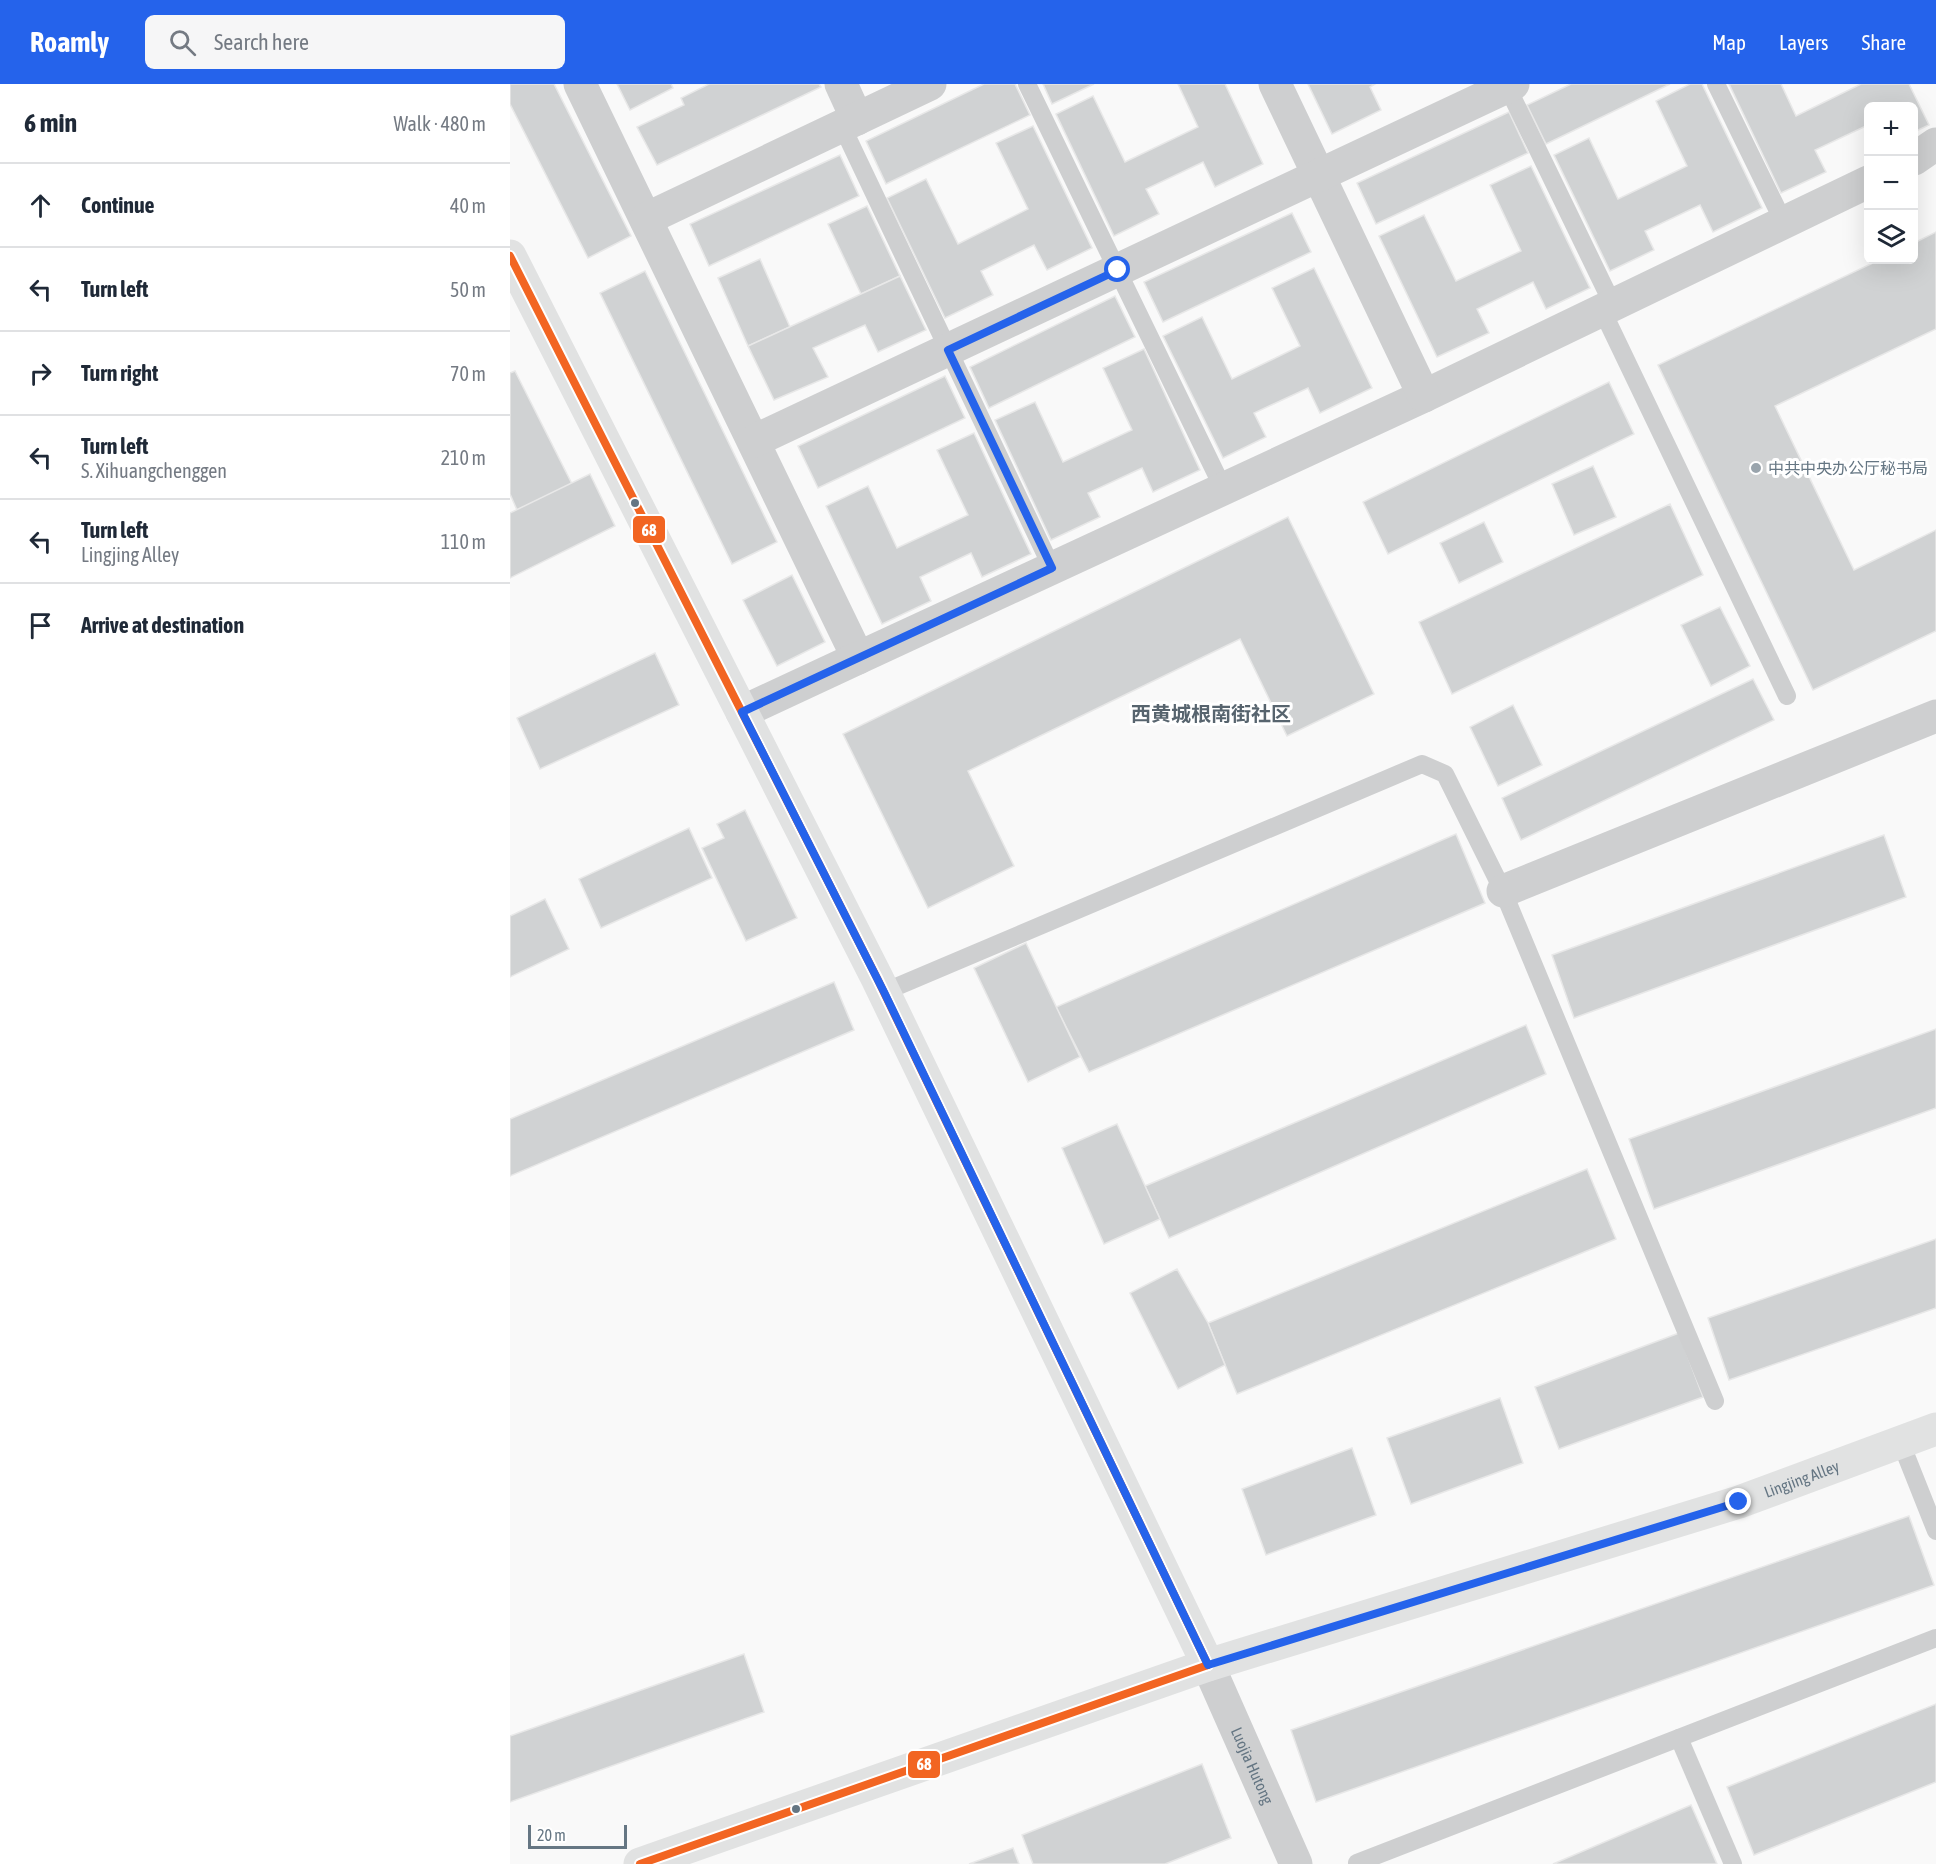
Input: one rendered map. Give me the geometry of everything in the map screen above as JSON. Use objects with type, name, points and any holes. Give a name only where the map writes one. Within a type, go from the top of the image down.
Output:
[{"type":"main road","points":[[510,256],[884,992],[1208,1665]]},
{"type":"main road","name":"Lingjing Alley","points":[[640,1864],[1208,1665],[1739,1502],[1936,1429]]},
{"type":"street","points":[[580,84],[858,658]]},
{"type":"street","points":[[841,84],[849,123]]},
{"type":"street","points":[[646,219],[930,84]]},
{"type":"street","points":[[1275,84],[1424,396]]},
{"type":"street","points":[[754,441],[1509,85]]},
{"type":"street","points":[[1918,156],[1936,144]]},
{"type":"street","points":[[742,712],[1424,396],[1864,184]]},
{"type":"street","points":[[1503,891],[1936,716]]},
{"type":"street","name":"Luojia Hutong","points":[[1208,1665],[1296,1864]]},
{"type":"lane","points":[[1027,84],[1223,488]]},
{"type":"lane","points":[[1716,84],[1784,222]]},
{"type":"lane","points":[[1509,85],[1608,307],[1787,696]]},
{"type":"lane","points":[[849,123],[948,350],[1052,568]]},
{"type":"lane","points":[[884,992],[1422,764],[1445,774],[1503,891],[1715,1401]]},
{"type":"lane","points":[[1901,1443],[1936,1531]]},
{"type":"lane","points":[[1357,1863],[1936,1638]]},
{"type":"lane","points":[[1679,1738],[1732,1864]]},
{"type":"building","points":[[510,84],[554,84],[631,236],[588,258],[510,104]]},
{"type":"building","points":[[617,84],[671,84],[673,88],[630,110]]},
{"type":"building","points":[[709,84],[819,84],[821,87],[657,165],[637,127],[684,105],[681,98]]},
{"type":"building","points":[[984,84],[1015,84],[1030,115],[886,184],[866,141]]},
{"type":"building","points":[[1043,84],[1094,84],[1052,104]]},
{"type":"building","points":[[1178,84],[1225,84],[1263,164],[1215,187],[1203,162],[1146,189],[1159,214],[1114,236],[1056,114],[1093,96],[1125,162],[1198,127]]},
{"type":"building","points":[[1308,84],[1375,84],[1370,87],[1381,110],[1332,134]]},
{"type":"building","points":[[1571,84],[1670,84],[1546,144],[1527,105]]},
{"type":"building","points":[[1690,84],[1702,84],[1762,208],[1713,232],[1700,205],[1645,231],[1654,250],[1610,271],[1554,155],[1589,138],[1618,199],[1687,166],[1656,101]]},
{"type":"building","points":[[1729,84],[1781,84],[1796,116],[1861,84],[1909,84],[1918,102],[1864,102],[1864,127],[1815,150],[1826,172],[1781,193]]},
{"type":"building","points":[[1918,102],[1929,125],[1918,130]]},
{"type":"building","points":[[1509,112],[1528,153],[1376,224],[1357,183]]},
{"type":"building","points":[[1033,126],[1092,248],[1047,270],[1034,245],[981,271],[993,295],[945,318],[887,198],[926,179],[958,244],[1028,209],[996,143]]},
{"type":"building","points":[[840,155],[859,196],[709,266],[690,224]]},
{"type":"building","points":[[1531,166],[1590,288],[1546,309],[1533,282],[1477,309],[1489,333],[1437,357],[1379,236],[1424,215],[1456,281],[1521,251],[1490,185]]},
{"type":"building","points":[[867,206],[900,276],[861,294],[828,224]]},
{"type":"building","points":[[1292,213],[1311,252],[1163,322],[1144,282]]},
{"type":"building","name":"中共中央办公厅秘书局","points":[[1936,232],[1936,329],[1775,406],[1854,570],[1936,530],[1936,631],[1813,690],[1658,365],[1871,264],[1918,264],[1918,241]]},
{"type":"building","points":[[760,259],[790,327],[748,346],[718,278]]},
{"type":"building","points":[[1314,268],[1372,388],[1320,413],[1308,388],[1254,413],[1266,437],[1223,458],[1163,336],[1202,317],[1232,379],[1300,346],[1272,288]]},
{"type":"building","points":[[645,271],[777,542],[732,564],[600,293]]},
{"type":"building","points":[[900,276],[926,330],[878,352],[865,325],[813,348],[828,377],[774,400],[748,346]]},
{"type":"building","points":[[1115,296],[1135,337],[989,408],[970,367]]},
{"type":"building","points":[[1144,349],[1200,470],[1153,492],[1142,468],[1088,493],[1100,517],[1051,540],[995,420],[1035,402],[1063,462],[1132,430],[1103,368]]},
{"type":"building","points":[[515,371],[572,484],[517,510],[510,494],[510,373]]},
{"type":"building","points":[[945,376],[965,418],[818,488],[798,446]]},
{"type":"building","points":[[1609,382],[1634,434],[1388,554],[1363,502]]},
{"type":"building","points":[[974,433],[1031,554],[982,577],[971,553],[920,577],[931,601],[882,624],[826,506],[868,486],[897,548],[968,515],[937,450]]},
{"type":"building","points":[[1593,466],[1616,517],[1574,535],[1552,484]]},
{"type":"building","points":[[590,474],[615,526],[510,578],[510,513]]},
{"type":"building","points":[[1670,504],[1703,575],[1452,694],[1419,622]]},
{"type":"building","points":[[1288,517],[1374,694],[1287,736],[1240,639],[968,771],[1014,866],[928,908],[843,734]]},
{"type":"building","points":[[1484,522],[1503,562],[1459,583],[1440,543]]},
{"type":"building","points":[[792,575],[825,642],[777,666],[743,600]]},
{"type":"building","points":[[1720,607],[1750,666],[1711,686],[1681,625]]},
{"type":"building","points":[[655,653],[679,705],[540,769],[517,718]]},
{"type":"building","points":[[1753,679],[1774,720],[1521,840],[1502,798]]},
{"type":"building","points":[[1513,705],[1542,765],[1498,786],[1470,727]]},
{"type":"building","points":[[745,810],[797,918],[746,941],[702,848],[724,838],[717,824]]},
{"type":"building","points":[[689,828],[712,878],[601,928],[579,879]]},
{"type":"building","points":[[1456,834],[1485,903],[1089,1072],[1056,1007]]},
{"type":"building","points":[[1884,835],[1906,897],[1574,1018],[1552,955]]},
{"type":"building","points":[[545,899],[569,949],[510,977],[510,916]]},
{"type":"building","points":[[1026,943],[1080,1057],[1028,1082],[974,968]]},
{"type":"building","points":[[834,982],[854,1030],[510,1176],[510,1119]]},
{"type":"building","points":[[1526,1025],[1546,1074],[1169,1238],[1145,1186]]},
{"type":"building","points":[[1936,1029],[1936,1108],[1654,1209],[1629,1139]]},
{"type":"building","points":[[1117,1124],[1160,1219],[1104,1244],[1062,1148]]},
{"type":"building","points":[[1587,1169],[1616,1239],[1237,1394],[1208,1323]]},
{"type":"building","points":[[1936,1239],[1936,1308],[1729,1380],[1708,1318]]},
{"type":"building","points":[[1177,1269],[1208,1323],[1225,1365],[1178,1389],[1130,1293]]},
{"type":"building","points":[[1679,1333],[1703,1397],[1559,1449],[1535,1387]]},
{"type":"building","points":[[1500,1398],[1523,1463],[1411,1504],[1387,1438]]},
{"type":"building","points":[[1352,1448],[1376,1515],[1266,1555],[1242,1489]]},
{"type":"building","points":[[1909,1516],[1934,1585],[1316,1802],[1291,1730]]},
{"type":"building","points":[[744,1654],[764,1712],[510,1802],[510,1736]]},
{"type":"building","points":[[1936,1704],[1936,1782],[1754,1855],[1727,1787]]},
{"type":"building","points":[[1202,1764],[1231,1838],[1165,1864],[1033,1864],[1022,1835]]},
{"type":"building","points":[[1691,1805],[1717,1864],[1553,1864]]},
{"type":"building","points":[[1013,1848],[1019,1864],[969,1864]]},
{"type":"transit line","name":"68","points":[[510,256],[877,978],[1208,1665]]},
{"type":"transit line","name":"68","points":[[640,1864],[1208,1665]]},
{"type":"place","name":"中共中央办公厅秘书局","points":[[1756,468]]},
{"type":"district","name":"西黄城根南街社区","points":[[1211,713]]},
{"type":"route","points":[[1118,270],[948,350],[1052,568],[742,712],[884,992],[1208,1665],[1739,1502]]}]
